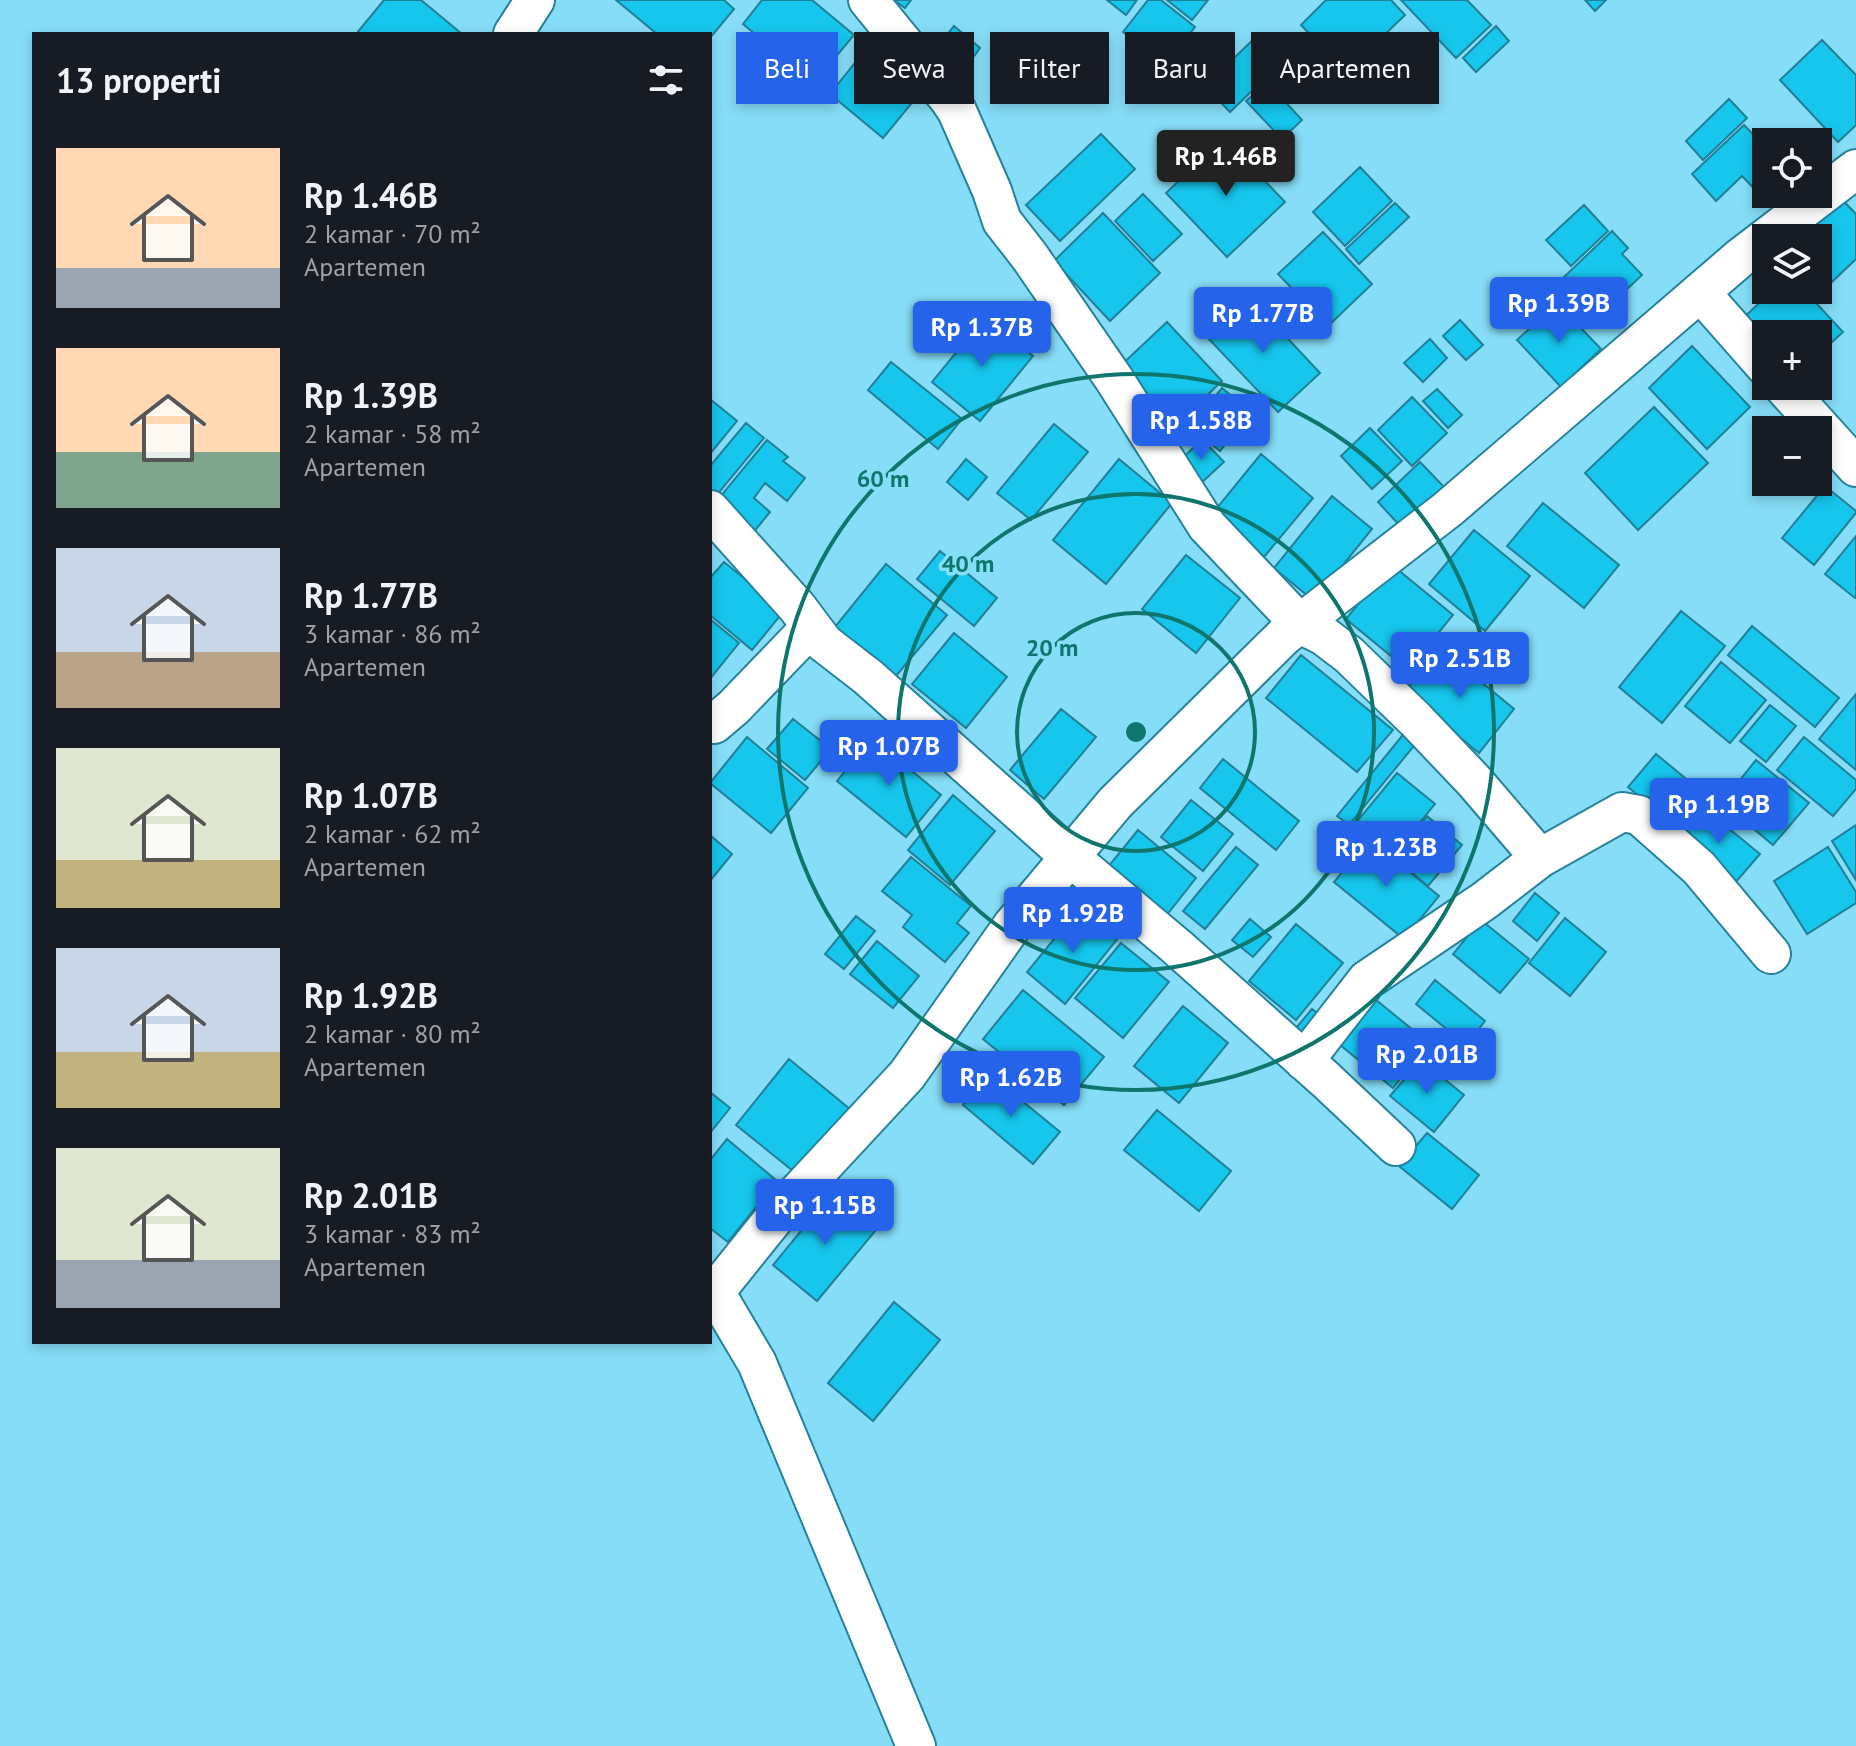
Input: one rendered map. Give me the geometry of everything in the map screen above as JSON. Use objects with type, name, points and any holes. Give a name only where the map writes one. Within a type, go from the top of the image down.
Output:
[{"type":"street","points":[[514,32],[535,0]]},
{"type":"street","points":[[868,0],[957,111],[1002,221],[1114,379],[1207,526],[1300,624],[1324,636],[1349,655],[1405,709],[1474,781],[1540,858]]},
{"type":"street","points":[[916,1746],[757,1363],[713,1289],[907,1075],[1012,926],[1115,803],[1284,636],[1448,509],[1741,257],[1856,169]]},
{"type":"street","points":[[1700,292],[1752,351]]},
{"type":"street","points":[[1796,400],[1856,467]]},
{"type":"street","points":[[712,512],[797,607],[824,643],[868,677],[1070,857],[1177,947],[1396,1146]]},
{"type":"street","points":[[714,724],[811,627]]},
{"type":"street","points":[[1304,1061],[1367,980],[1484,901],[1540,858],[1622,812],[1639,815],[1699,868],[1771,954]]},
{"type":"building","points":[[384,0],[421,0],[460,32],[358,32]]},
{"type":"building","points":[[616,0],[724,0],[734,9],[712,36],[712,32],[655,32]]},
{"type":"building","points":[[762,0],[812,0],[854,35],[838,54],[838,32],[753,32],[743,24]]},
{"type":"building","points":[[894,0],[911,0],[905,8]]},
{"type":"building","points":[[1107,0],[1137,0],[1126,15]]},
{"type":"building","points":[[1148,0],[1161,0],[1195,27],[1191,32],[1123,32]]},
{"type":"building","points":[[1167,0],[1208,0],[1192,20]]},
{"type":"building","points":[[1326,0],[1391,0],[1405,15],[1387,32],[1308,32],[1301,25]]},
{"type":"building","points":[[1401,0],[1467,0],[1491,25],[1456,58],[1439,40],[1439,32],[1431,32]]},
{"type":"building","points":[[1585,0],[1606,0],[1595,11]]},
{"type":"building","points":[[1496,26],[1509,41],[1476,72],[1463,58]]},
{"type":"building","points":[[1822,40],[1856,75],[1856,125],[1838,142],[1832,136],[1832,128],[1825,128],[1780,80]]},
{"type":"building","points":[[1251,42],[1251,92],[1230,112],[1222,104],[1235,104],[1235,57]]},
{"type":"building","points":[[854,64],[854,104],[911,104],[883,138],[838,101],[838,84]]},
{"type":"building","points":[[1251,96],[1251,104],[1287,104],[1302,120],[1282,139],[1246,101]]},
{"type":"building","points":[[1729,99],[1747,118],[1703,160],[1686,141]]},
{"type":"building","points":[[1744,125],[1752,133],[1752,186],[1742,176],[1716,201],[1692,174]]},
{"type":"building","points":[[1101,134],[1135,169],[1060,241],[1026,205]]},
{"type":"building","points":[[1224,138],[1285,202],[1227,257],[1166,193]]},
{"type":"building","points":[[1360,167],[1392,201],[1345,246],[1313,212]]},
{"type":"building","points":[[1836,193],[1856,214],[1856,259],[1832,282],[1832,224],[1803,224],[1820,208],[1832,208],[1832,197]]},
{"type":"building","points":[[1143,194],[1182,234],[1153,261],[1115,221]]},
{"type":"building","points":[[1395,203],[1409,217],[1359,264],[1346,249]]},
{"type":"building","points":[[1584,205],[1608,231],[1571,266],[1546,240]]},
{"type":"building","points":[[1103,213],[1160,273],[1110,321],[1054,261]]},
{"type":"building","points":[[1612,231],[1628,248],[1622,254],[1642,275],[1607,308],[1587,287],[1578,295],[1562,279]]},
{"type":"building","points":[[1323,232],[1372,284],[1328,326],[1278,274]]},
{"type":"building","points":[[1249,297],[1320,373],[1278,412],[1207,337]]},
{"type":"building","points":[[1557,303],[1601,349],[1561,387],[1517,340]]},
{"type":"building","points":[[1758,304],[1817,304],[1832,320],[1752,320],[1752,335],[1739,322]]},
{"type":"building","points":[[985,317],[1033,356],[980,421],[932,382]]},
{"type":"building","points":[[1460,320],[1483,345],[1466,360],[1443,336]]},
{"type":"building","points":[[1832,320],[1843,332],[1832,342]]},
{"type":"building","points":[[1167,322],[1222,381],[1173,428],[1117,369]]},
{"type":"building","points":[[1430,339],[1447,358],[1423,382],[1404,363]]},
{"type":"building","points":[[1692,346],[1750,407],[1707,449],[1649,388]]},
{"type":"building","points":[[891,362],[962,419],[938,449],[868,390]]},
{"type":"building","points":[[1222,388],[1251,412],[1220,451],[1190,427]]},
{"type":"building","points":[[1437,389],[1462,415],[1448,428],[1423,401]]},
{"type":"building","points":[[1412,397],[1447,433],[1412,466],[1378,430]]},
{"type":"building","points":[[712,401],[737,421],[712,452]]},
{"type":"building","points":[[1654,407],[1708,463],[1638,530],[1585,473]]},
{"type":"building","points":[[746,423],[764,438],[716,496],[712,493],[712,464]]},
{"type":"building","points":[[1054,424],[1088,452],[1031,520],[997,493]]},
{"type":"building","points":[[1370,428],[1402,461],[1372,489],[1341,456]]},
{"type":"building","points":[[1202,439],[1224,462],[1200,484],[1179,462]]},
{"type":"building","points":[[767,440],[788,457],[783,461],[805,478],[787,501],[765,483],[754,498],[770,512],[752,534],[715,503]]},
{"type":"building","points":[[1261,454],[1313,498],[1264,557],[1212,514]]},
{"type":"building","points":[[966,459],[987,477],[968,500],[947,482]]},
{"type":"building","points":[[1119,459],[1172,503],[1106,584],[1053,540]]},
{"type":"building","points":[[1420,462],[1445,488],[1402,528],[1378,502]]},
{"type":"building","points":[[1832,492],[1856,511],[1814,565],[1782,538],[1817,496],[1832,496]]},
{"type":"building","points":[[1332,496],[1372,529],[1314,601],[1274,568]]},
{"type":"building","points":[[1543,503],[1619,565],[1584,608],[1507,546]]},
{"type":"building","points":[[1474,530],[1530,576],[1485,631],[1429,584]]},
{"type":"building","points":[[1856,536],[1856,597],[1855,598],[1825,574]]},
{"type":"building","points":[[940,551],[997,598],[974,626],[917,579]]},
{"type":"building","points":[[1186,555],[1240,598],[1196,653],[1142,609]]},
{"type":"building","points":[[724,562],[784,611],[752,650],[712,617],[712,576]]},
{"type":"building","points":[[886,564],[947,615],[890,683],[830,633]]},
{"type":"building","points":[[1391,564],[1453,615],[1408,670],[1346,619]]},
{"type":"building","points":[[1681,611],[1725,646],[1662,723],[1619,687]]},
{"type":"building","points":[[712,621],[739,643],[712,677]]},
{"type":"building","points":[[1752,626],[1839,698],[1815,727],[1728,655]]},
{"type":"building","points":[[954,633],[1007,677],[966,728],[912,684]]},
{"type":"building","points":[[1440,648],[1514,709],[1479,753],[1405,692]]},
{"type":"building","points":[[1301,655],[1393,730],[1357,772],[1266,698]]},
{"type":"building","points":[[1721,662],[1766,700],[1730,743],[1685,706]]},
{"type":"building","points":[[1856,694],[1856,770],[1819,739]]},
{"type":"building","points":[[1770,705],[1796,726],[1766,762],[1740,741]]},
{"type":"building","points":[[1061,709],[1096,737],[1044,799],[1010,770]]},
{"type":"building","points":[[793,719],[831,749],[805,780],[767,749]]},
{"type":"building","points":[[1406,731],[1418,741],[1349,825],[1337,816]]},
{"type":"building","points":[[747,737],[808,788],[771,833],[712,785],[712,781]]},
{"type":"building","points":[[1804,737],[1856,780],[1856,789],[1833,816],[1777,770]]},
{"type":"building","points":[[872,738],[941,795],[906,837],[837,781]]},
{"type":"building","points":[[1656,754],[1708,797],[1681,830],[1628,787]]},
{"type":"building","points":[[1223,759],[1299,821],[1276,850],[1200,788]]},
{"type":"building","points":[[1756,760],[1809,803],[1773,845],[1722,802]]},
{"type":"building","points":[[1397,773],[1435,804],[1392,857],[1354,825]]},
{"type":"building","points":[[953,795],[995,831],[950,885],[908,850]]},
{"type":"building","points":[[1191,800],[1233,834],[1203,871],[1161,837]]},
{"type":"building","points":[[1704,808],[1760,854],[1734,884],[1679,838]]},
{"type":"building","points":[[1427,816],[1462,845],[1428,886],[1393,857]]},
{"type":"building","points":[[1856,825],[1856,880],[1832,841]]},
{"type":"building","points":[[1138,830],[1196,878],[1162,921],[1103,873]]},
{"type":"building","points":[[712,837],[732,854],[712,879]]},
{"type":"building","points":[[1369,839],[1439,896],[1404,939],[1334,882]]},
{"type":"building","points":[[1236,847],[1258,865],[1205,929],[1183,911]]},
{"type":"building","points":[[1828,847],[1856,892],[1856,903],[1807,934],[1774,881]]},
{"type":"building","points":[[911,857],[971,906],[957,923],[969,933],[945,962],[903,927],[912,915],[882,891]]},
{"type":"building","points":[[1058,891],[1075,905],[1054,930],[1038,916]]},
{"type":"building","points":[[1535,893],[1559,913],[1537,941],[1513,921]]},
{"type":"building","points":[[1081,906],[1119,937],[1065,1004],[1027,972]]},
{"type":"building","points":[[856,916],[875,931],[844,969],[825,954]]},
{"type":"building","points":[[1565,918],[1606,952],[1570,996],[1529,963]]},
{"type":"building","points":[[1250,919],[1271,937],[1253,957],[1232,940]]},
{"type":"building","points":[[1481,920],[1529,959],[1500,993],[1453,954]]},
{"type":"building","points":[[1296,924],[1343,963],[1296,1020],[1249,981]]},
{"type":"building","points":[[877,941],[919,976],[893,1008],[850,974]]},
{"type":"building","points":[[1121,943],[1169,982],[1123,1038],[1075,998]]},
{"type":"building","points":[[1435,980],[1485,1021],[1466,1045],[1416,1004]]},
{"type":"building","points":[[1023,990],[1104,1057],[1064,1105],[983,1039]]},
{"type":"building","points":[[1370,995],[1429,1043],[1393,1088],[1334,1040]]},
{"type":"building","points":[[1183,1006],[1228,1043],[1179,1103],[1134,1066]]},
{"type":"building","points":[[1312,1009],[1325,1019],[1308,1039],[1296,1028]]},
{"type":"building","points":[[789,1059],[851,1110],[798,1175],[736,1125]]},
{"type":"building","points":[[1421,1060],[1464,1095],[1434,1132],[1390,1096]]},
{"type":"building","points":[[989,1074],[1060,1132],[1033,1164],[963,1105]]},
{"type":"building","points":[[712,1094],[730,1108],[712,1130]]},
{"type":"building","points":[[1157,1110],[1231,1171],[1199,1211],[1124,1150]]},
{"type":"building","points":[[1427,1133],[1479,1175],[1452,1209],[1399,1166]]},
{"type":"building","points":[[727,1139],[777,1181],[728,1242],[712,1230],[712,1158]]},
{"type":"building","points":[[832,1193],[876,1230],[817,1301],[773,1265]]},
{"type":"building","points":[[894,1302],[940,1340],[873,1421],[828,1383]]}]
